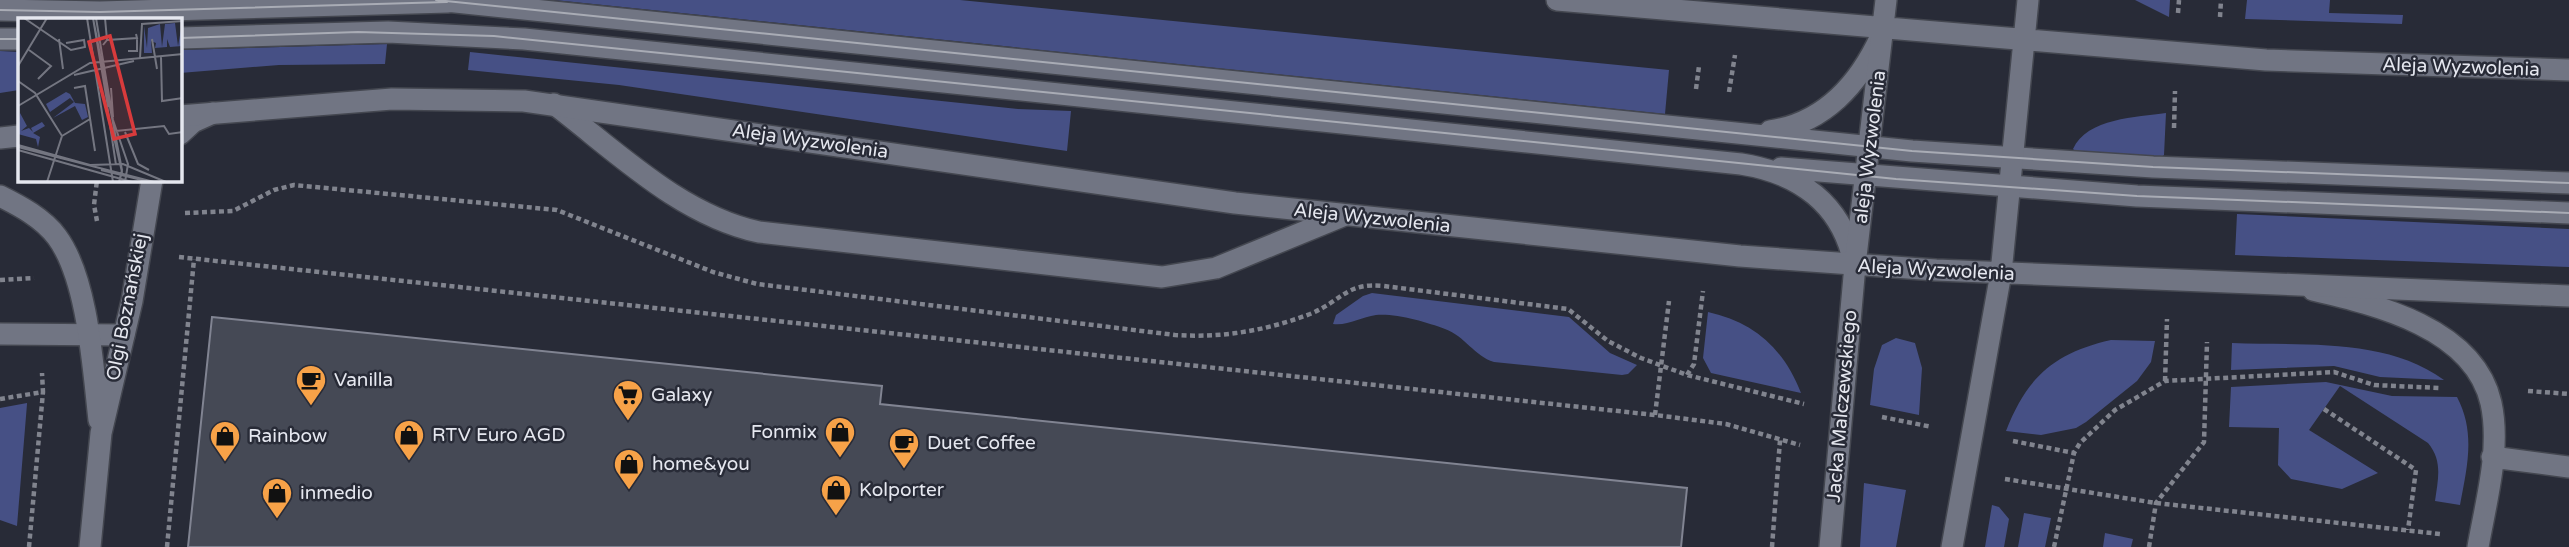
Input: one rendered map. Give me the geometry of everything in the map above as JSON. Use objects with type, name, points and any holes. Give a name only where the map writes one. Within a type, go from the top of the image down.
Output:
[{"type":"street","points":[[436,0],[1724,132],[2013,159],[2229,171],[2569,183]]},
{"type":"street","name":"Aleja Wyzwolenia","points":[[1557,0],[2266,60],[2569,70]]},
{"type":"street","name":"aleja Wyzwolenia","points":[[1855,265],[1886,0]]},
{"type":"street","name":"aleja Wyzwolenia","points":[[2001,273],[2028,0]]},
{"type":"street","points":[[0,10],[100,12],[405,1],[485,5]]},
{"type":"street","points":[[1724,132],[1775,130],[1820,113],[1844,93],[1864,69],[1884,28]]},
{"type":"street","points":[[182,38],[388,32],[524,39],[1866,176],[2010,188],[2214,199],[2569,213]]},
{"type":"street","points":[[0,39],[18,39]]},
{"type":"street","name":"Aleja Wyzwolenia","points":[[182,116],[426,98],[554,104],[1235,203],[1855,265],[2287,286],[2569,296]]},
{"type":"street","points":[[554,104],[699,210],[728,224],[758,232],[1161,278],[1216,268],[1345,215]]},
{"type":"street","points":[[182,132],[193,121],[215,112]]},
{"type":"street","points":[[0,138],[18,136]]},
{"type":"street","points":[[1719,162],[1777,172],[1797,180],[1819,196],[1845,231],[1855,265]]},
{"type":"street","name":"Olgi Boznańskiej","points":[[90,547],[101,433],[124,335],[152,182]]},
{"type":"street","name":"Olgi Boznańskiej","points":[[0,196],[29,212],[56,236],[70,261],[88,334],[101,433]]},
{"type":"street","name":"Jacka Malczewskiego","points":[[1830,547],[1836,452],[1855,265]]},
{"type":"street","points":[[1952,547],[2001,273]]},
{"type":"street","points":[[2287,286],[2355,301],[2426,328],[2463,354],[2487,388],[2493,415],[2493,457],[2478,547]]},
{"type":"street","points":[[0,334],[124,335]]},
{"type":"street","points":[[2493,457],[2569,467]]},
{"type":"path","points":[[2220,22],[2221,0]]},
{"type":"path","points":[[94,205],[97,182]]},
{"type":"path","points":[[93,213],[109,211]]},
{"type":"path","points":[[167,547],[194,258],[1655,415],[1726,424],[1808,447]]},
{"type":"path","points":[[0,280],[39,278]]},
{"type":"path","points":[[1655,415],[1669,301]]},
{"type":"path","points":[[1687,375],[1694,364],[1700,311]]},
{"type":"path","points":[[2165,381],[2167,341]]},
{"type":"path","points":[[2149,547],[2156,503],[2204,442],[2207,342]]},
{"type":"path","points":[[2054,547],[2074,453],[2086,437],[2115,410],[2165,381],[2334,372],[2391,388],[2487,388],[2569,394]]},
{"type":"path","points":[[29,547],[43,392]]},
{"type":"path","points":[[1997,478],[2156,503],[2408,530],[2416,470],[2324,409]]},
{"type":"path","points":[[1870,415],[1916,424]]},
{"type":"path","points":[[1772,547],[1780,440]]},
{"type":"path","points":[[2004,440],[2074,453]]},
{"type":"shaded area","points":[[554,0],[960,0],[1669,70],[1665,114]]},
{"type":"shaded area","points":[[2135,0],[2170,0],[2169,17]]},
{"type":"shaded area","points":[[2247,0],[2330,0],[2329,13],[2403,15],[2402,24],[2245,19]]},
{"type":"shaded area","points":[[387,44],[385,64],[279,65],[182,73],[182,50]]},
{"type":"shaded area","points":[[0,51],[18,52],[18,90],[0,93]]},
{"type":"shaded area","points":[[470,52],[1018,109],[1071,111],[1067,151],[619,85],[468,70]]},
{"type":"shaded area","points":[[2166,113],[2164,155],[2160,158],[2076,152],[2073,149],[2089,131],[2101,125]]},
{"type":"shaded area","points":[[2237,214],[2569,229],[2569,267],[2235,255]]},
{"type":"shaded area","points":[[1372,293],[1569,317],[1610,353],[1637,365],[1628,374],[1622,375],[1494,362],[1452,332],[1392,315],[1376,315],[1344,324],[1333,324],[1336,315],[1363,296]]},
{"type":"shaded area","points":[[1708,312],[1740,323],[1765,340],[1786,363],[1801,393],[1711,373],[1703,358]]},
{"type":"shaded area","points":[[1896,338],[1915,343],[1922,368],[1919,415],[1870,405],[1874,369],[1882,345]]},
{"type":"shaded area","points":[[2111,340],[2155,341],[2151,362],[2137,381],[2076,428],[2041,435],[2006,431],[2023,396],[2045,370],[2073,352]]},
{"type":"shaded area","points":[[2232,343],[2342,346],[2369,350],[2396,356],[2421,366],[2444,380],[2380,377],[2334,366],[2231,370]]},
{"type":"shaded area","points":[[2326,382],[2392,396],[2457,397],[2463,410],[2468,437],[2467,464],[2460,505],[2435,501],[2438,463],[2428,443],[2340,386],[2309,430],[2378,473],[2342,489],[2291,479],[2278,465],[2279,428],[2229,427],[2231,387]]},
{"type":"shaded area","points":[[27,403],[17,526],[0,520],[0,408]]},
{"type":"shaded area","points":[[1864,483],[1906,490],[1896,547],[1860,547]]},
{"type":"shaded area","points":[[1992,505],[1999,507],[2009,519],[2004,547],[1985,547]]},
{"type":"shaded area","points":[[2024,513],[2051,518],[2045,547],[2018,547]]},
{"type":"shaded area","points":[[2105,533],[2133,539],[2131,547],[2103,547]]},
{"type":"building","name":"Galaxy","points":[[212,317],[882,386],[880,404],[1687,488],[1681,547],[188,547]]},
{"type":"tram line","points":[[436,0],[1912,151],[2153,167],[2569,183]]},
{"type":"tram line","points":[[0,10],[100,12],[447,2]]},
{"type":"tram line","points":[[182,38],[358,32],[494,36],[1896,179],[2137,196],[2569,213]]},
{"type":"tram line","points":[[0,39],[18,39]]},
{"type":"place","name":"Vanilla","points":[[311,407]]},
{"type":"place","name":"Galaxy","points":[[628,422]]},
{"type":"place","name":"Fonmix","points":[[840,459]]},
{"type":"place","name":"RTV Euro AGD","points":[[409,462]]},
{"type":"place","name":"Rainbow","points":[[225,463]]},
{"type":"place","name":"Duet Coffee","points":[[904,470]]},
{"type":"place","name":"home&you","points":[[629,491]]},
{"type":"place","name":"Kolporter","points":[[836,517]]},
{"type":"place","name":"inmedio","points":[[277,520]]}]
